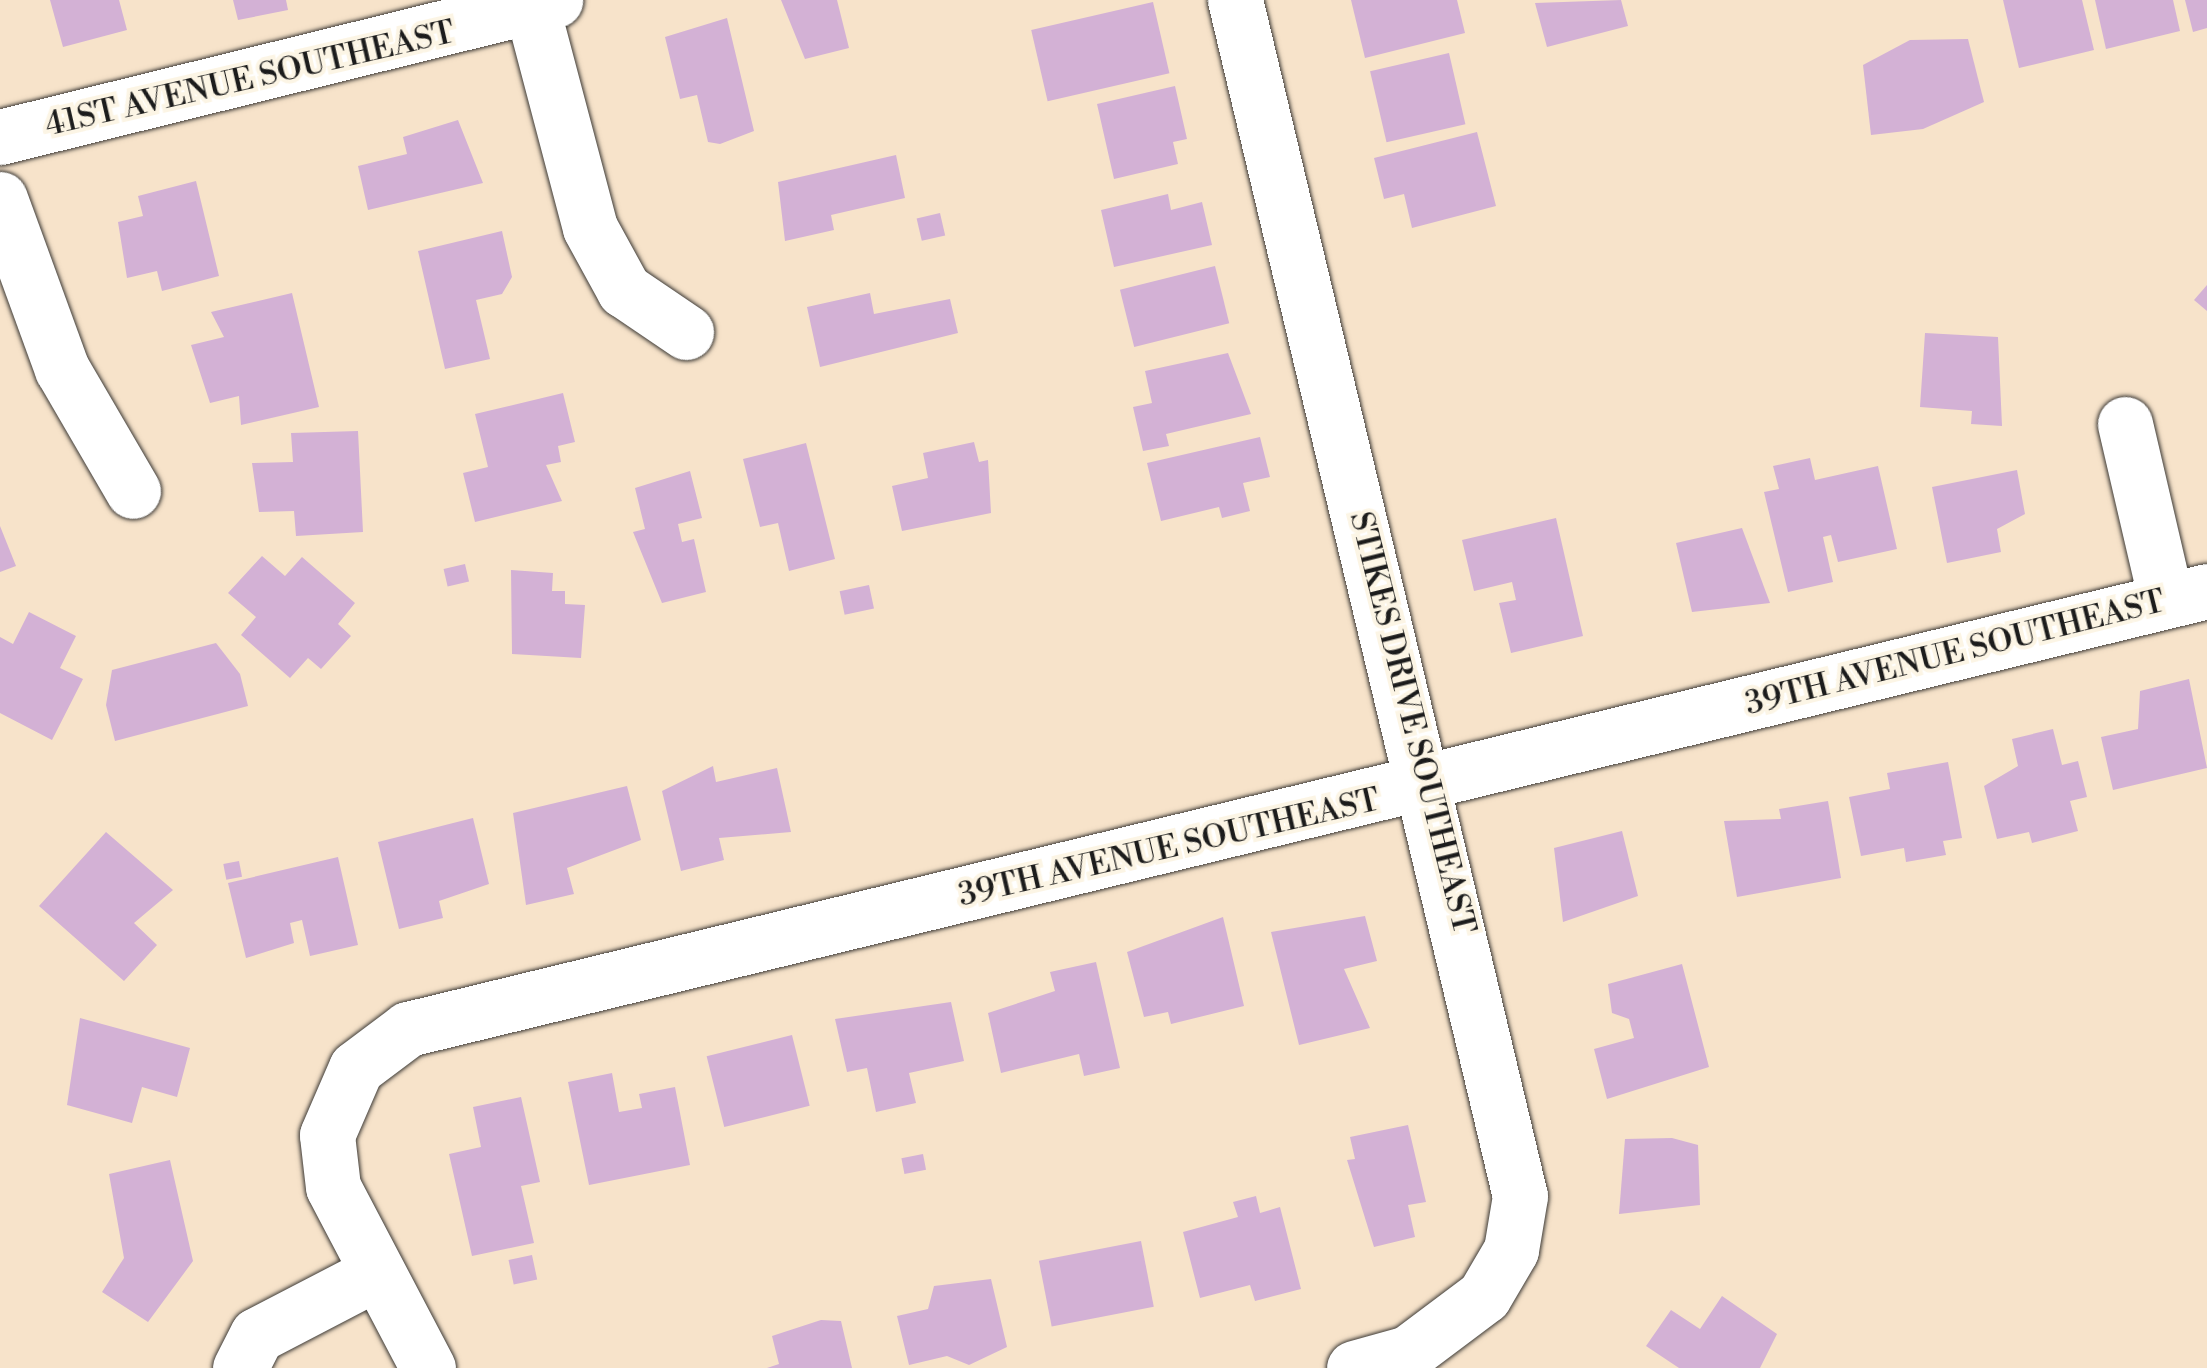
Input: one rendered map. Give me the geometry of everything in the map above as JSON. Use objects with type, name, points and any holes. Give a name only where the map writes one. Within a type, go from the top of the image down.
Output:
[{"type":"street","name":"STIKES DRIVE SOUTHEAST","points":[[1235,0],[1429,786],[1520,1196],[1511,1250],[1484,1296],[1408,1353],[1354,1368]]},
{"type":"street","name":"41ST AVENUE SOUTHEAST","points":[[0,136],[544,6]]},
{"type":"street","points":[[544,6],[590,228],[624,290],[686,332]]},
{"type":"street","points":[[0,199],[62,368],[134,491]]},
{"type":"street","points":[[2125,424],[2187,596]]},
{"type":"street","name":"39TH AVENUE SOUTHEAST","points":[[416,1364],[333,1188],[327,1134],[356,1068],[408,1029],[1429,786],[2187,596]]},
{"type":"street","points":[[240,1368],[257,1335],[374,1274]]},
{"type":"building","points":[[50,0],[119,0],[127,30],[63,47]]},
{"type":"building","points":[[233,0],[286,0],[288,10],[238,20]]},
{"type":"building","points":[[781,0],[837,0],[849,48],[805,59]]},
{"type":"building","points":[[1351,0],[1457,0],[1465,33],[1365,58]]},
{"type":"building","points":[[1621,0],[1628,26],[1547,47],[1535,3]]},
{"type":"building","points":[[2003,0],[2082,0],[2094,50],[2019,68]]},
{"type":"building","points":[[2095,0],[2173,0],[2180,31],[2106,49]]},
{"type":"building","points":[[2185,0],[2207,0],[2207,28],[2193,32]]},
{"type":"building","points":[[1153,2],[1169,73],[1048,101],[1031,30]]},
{"type":"building","points":[[727,18],[754,131],[720,144],[708,142],[697,95],[680,99],[665,37]]},
{"type":"building","points":[[1968,39],[1984,102],[1923,129],[1871,135],[1863,65],[1910,40]]},
{"type":"building","points":[[1449,53],[1465,124],[1386,142],[1370,71]]},
{"type":"building","points":[[1175,86],[1187,139],[1173,142],[1178,164],[1114,179],[1097,104]]},
{"type":"building","points":[[458,120],[483,183],[368,210],[358,166],[407,154],[403,137]]},
{"type":"building","points":[[1477,132],[1496,206],[1412,228],[1404,194],[1384,199],[1374,158]]},
{"type":"building","points":[[896,155],[905,198],[831,215],[834,230],[785,241],[778,182]]},
{"type":"building","points":[[196,181],[219,276],[162,291],[157,271],[127,278],[118,222],[143,216],[138,196]]},
{"type":"building","points":[[1168,194],[1171,210],[1202,202],[1212,245],[1114,267],[1101,210]]},
{"type":"building","points":[[940,213],[945,235],[922,241],[917,218]]},
{"type":"building","points":[[502,231],[512,277],[502,294],[476,300],[490,359],[445,369],[418,251]]},
{"type":"building","points":[[1215,266],[1229,323],[1134,347],[1120,290]]},
{"type":"building","points":[[2207,285],[2207,311],[2194,300]]},
{"type":"building","points":[[292,293],[319,407],[241,425],[239,396],[210,403],[191,345],[224,337],[211,312]]},
{"type":"building","points":[[870,293],[874,314],[950,299],[958,333],[820,367],[807,307]]},
{"type":"building","points":[[1925,333],[1998,337],[2002,426],[1971,424],[1972,411],[1920,407]]},
{"type":"building","points":[[1228,353],[1251,414],[1166,434],[1169,446],[1143,451],[1133,407],[1152,403],[1145,371]]},
{"type":"building","points":[[563,393],[575,442],[558,446],[561,462],[546,465],[562,501],[475,522],[463,473],[488,467],[475,414]]},
{"type":"building","points":[[358,431],[363,532],[296,536],[294,511],[259,512],[252,463],[293,462],[291,433]]},
{"type":"building","points":[[1260,437],[1270,477],[1243,483],[1250,511],[1222,518],[1219,507],[1161,521],[1147,463]]},
{"type":"building","points":[[974,442],[979,462],[988,460],[991,513],[902,531],[892,486],[928,478],[923,453]]},
{"type":"building","points":[[806,443],[835,559],[789,571],[778,523],[760,527],[743,459]]},
{"type":"building","points":[[1810,458],[1815,480],[1878,466],[1897,549],[1838,562],[1831,535],[1823,537],[1833,582],[1788,592],[1764,492],[1779,489],[1773,466]]},
{"type":"building","points":[[2017,470],[2025,514],[1997,529],[2001,552],[1947,563],[1932,487]]},
{"type":"building","points":[[690,471],[702,518],[678,524],[682,542],[694,539],[706,592],[662,603],[633,532],[645,529],[635,488]]},
{"type":"building","points":[[1556,518],[1583,636],[1511,653],[1499,603],[1516,600],[1512,582],[1474,591],[1462,540]]},
{"type":"building","points":[[0,526],[16,566],[0,572]]},
{"type":"building","points":[[1742,528],[1770,603],[1692,612],[1676,543]]},
{"type":"building","points":[[262,556],[285,576],[302,557],[355,603],[338,624],[351,636],[321,669],[308,658],[290,678],[241,635],[256,617],[228,593]]},
{"type":"building","points":[[465,564],[469,582],[448,586],[444,569]]},
{"type":"building","points":[[511,570],[553,573],[552,591],[565,591],[565,604],[585,605],[581,658],[512,654]]},
{"type":"building","points":[[869,585],[874,608],[845,615],[840,591]]},
{"type":"building","points":[[29,612],[76,636],[60,668],[83,679],[52,740],[0,713],[0,637],[13,644]]},
{"type":"building","points":[[216,643],[240,674],[248,706],[115,741],[106,705],[112,670]]},
{"type":"building","points":[[2189,679],[2207,768],[2113,790],[2101,737],[2138,729],[2140,691]]},
{"type":"building","points":[[2053,729],[2062,765],[2078,761],[2087,797],[2070,801],[2078,831],[2032,843],[2029,832],[1997,839],[1984,786],[2018,766],[2012,739]]},
{"type":"building","points":[[1948,762],[1962,838],[1943,841],[1946,855],[1906,862],[1904,848],[1861,856],[1849,797],[1890,789],[1887,773]]},
{"type":"building","points":[[713,766],[716,782],[777,768],[791,832],[719,838],[724,860],[681,871],[662,791]]},
{"type":"building","points":[[627,786],[641,840],[567,868],[574,894],[526,905],[513,813]]},
{"type":"building","points":[[1828,801],[1841,878],[1737,897],[1724,821],[1781,819],[1779,809]]},
{"type":"building","points":[[473,818],[489,884],[439,901],[443,918],[399,929],[378,842]]},
{"type":"building","points":[[1622,831],[1638,896],[1563,922],[1554,848]]},
{"type":"building","points":[[106,832],[173,890],[134,923],[157,945],[124,981],[39,906]]},
{"type":"building","points":[[338,857],[358,945],[310,956],[302,920],[290,923],[294,943],[246,958],[228,883]]},
{"type":"building","points":[[239,861],[242,877],[226,880],[223,864]]},
{"type":"building","points":[[1365,916],[1377,961],[1344,969],[1370,1028],[1299,1045],[1271,932]]},
{"type":"building","points":[[1223,917],[1244,1006],[1171,1024],[1168,1012],[1144,1017],[1127,952]]},
{"type":"building","points":[[1096,962],[1120,1068],[1084,1076],[1079,1054],[1001,1073],[988,1013],[1055,991],[1050,972]]},
{"type":"building","points":[[1682,964],[1709,1067],[1607,1099],[1594,1049],[1634,1038],[1629,1019],[1612,1013],[1608,984]]},
{"type":"building","points":[[951,1002],[964,1061],[909,1073],[916,1103],[876,1112],[867,1068],[847,1072],[835,1019]]},
{"type":"building","points":[[80,1018],[190,1048],[177,1097],[142,1087],[132,1123],[67,1105]]},
{"type":"building","points":[[792,1035],[810,1106],[724,1127],[707,1056]]},
{"type":"building","points":[[612,1073],[619,1112],[642,1108],[639,1094],[675,1087],[690,1165],[589,1185],[568,1082]]},
{"type":"building","points":[[521,1097],[540,1182],[521,1186],[534,1243],[472,1256],[449,1154],[481,1147],[473,1107]]},
{"type":"building","points":[[1408,1125],[1426,1202],[1408,1205],[1415,1237],[1374,1247],[1347,1160],[1355,1159],[1350,1137]]},
{"type":"building","points":[[1672,1138],[1698,1145],[1700,1205],[1619,1214],[1625,1139]]},
{"type":"building","points":[[923,1154],[926,1170],[904,1174],[901,1158]]},
{"type":"building","points":[[170,1160],[193,1261],[148,1322],[102,1292],[124,1258],[109,1174]]},
{"type":"building","points":[[1256,1196],[1260,1213],[1280,1207],[1301,1289],[1255,1301],[1250,1285],[1200,1298],[1183,1232],[1238,1217],[1233,1202]]},
{"type":"building","points":[[1141,1241],[1154,1307],[1052,1327],[1039,1261]]},
{"type":"building","points":[[532,1255],[537,1279],[514,1284],[509,1260]]},
{"type":"building","points":[[991,1279],[1007,1347],[969,1365],[947,1356],[909,1365],[897,1316],[928,1309],[934,1286]]},
{"type":"building","points":[[1722,1296],[1777,1334],[1760,1368],[1679,1368],[1646,1346],[1671,1310],[1700,1329]]},
{"type":"building","points":[[821,1320],[841,1321],[852,1368],[767,1368],[779,1364],[772,1336]]}]
